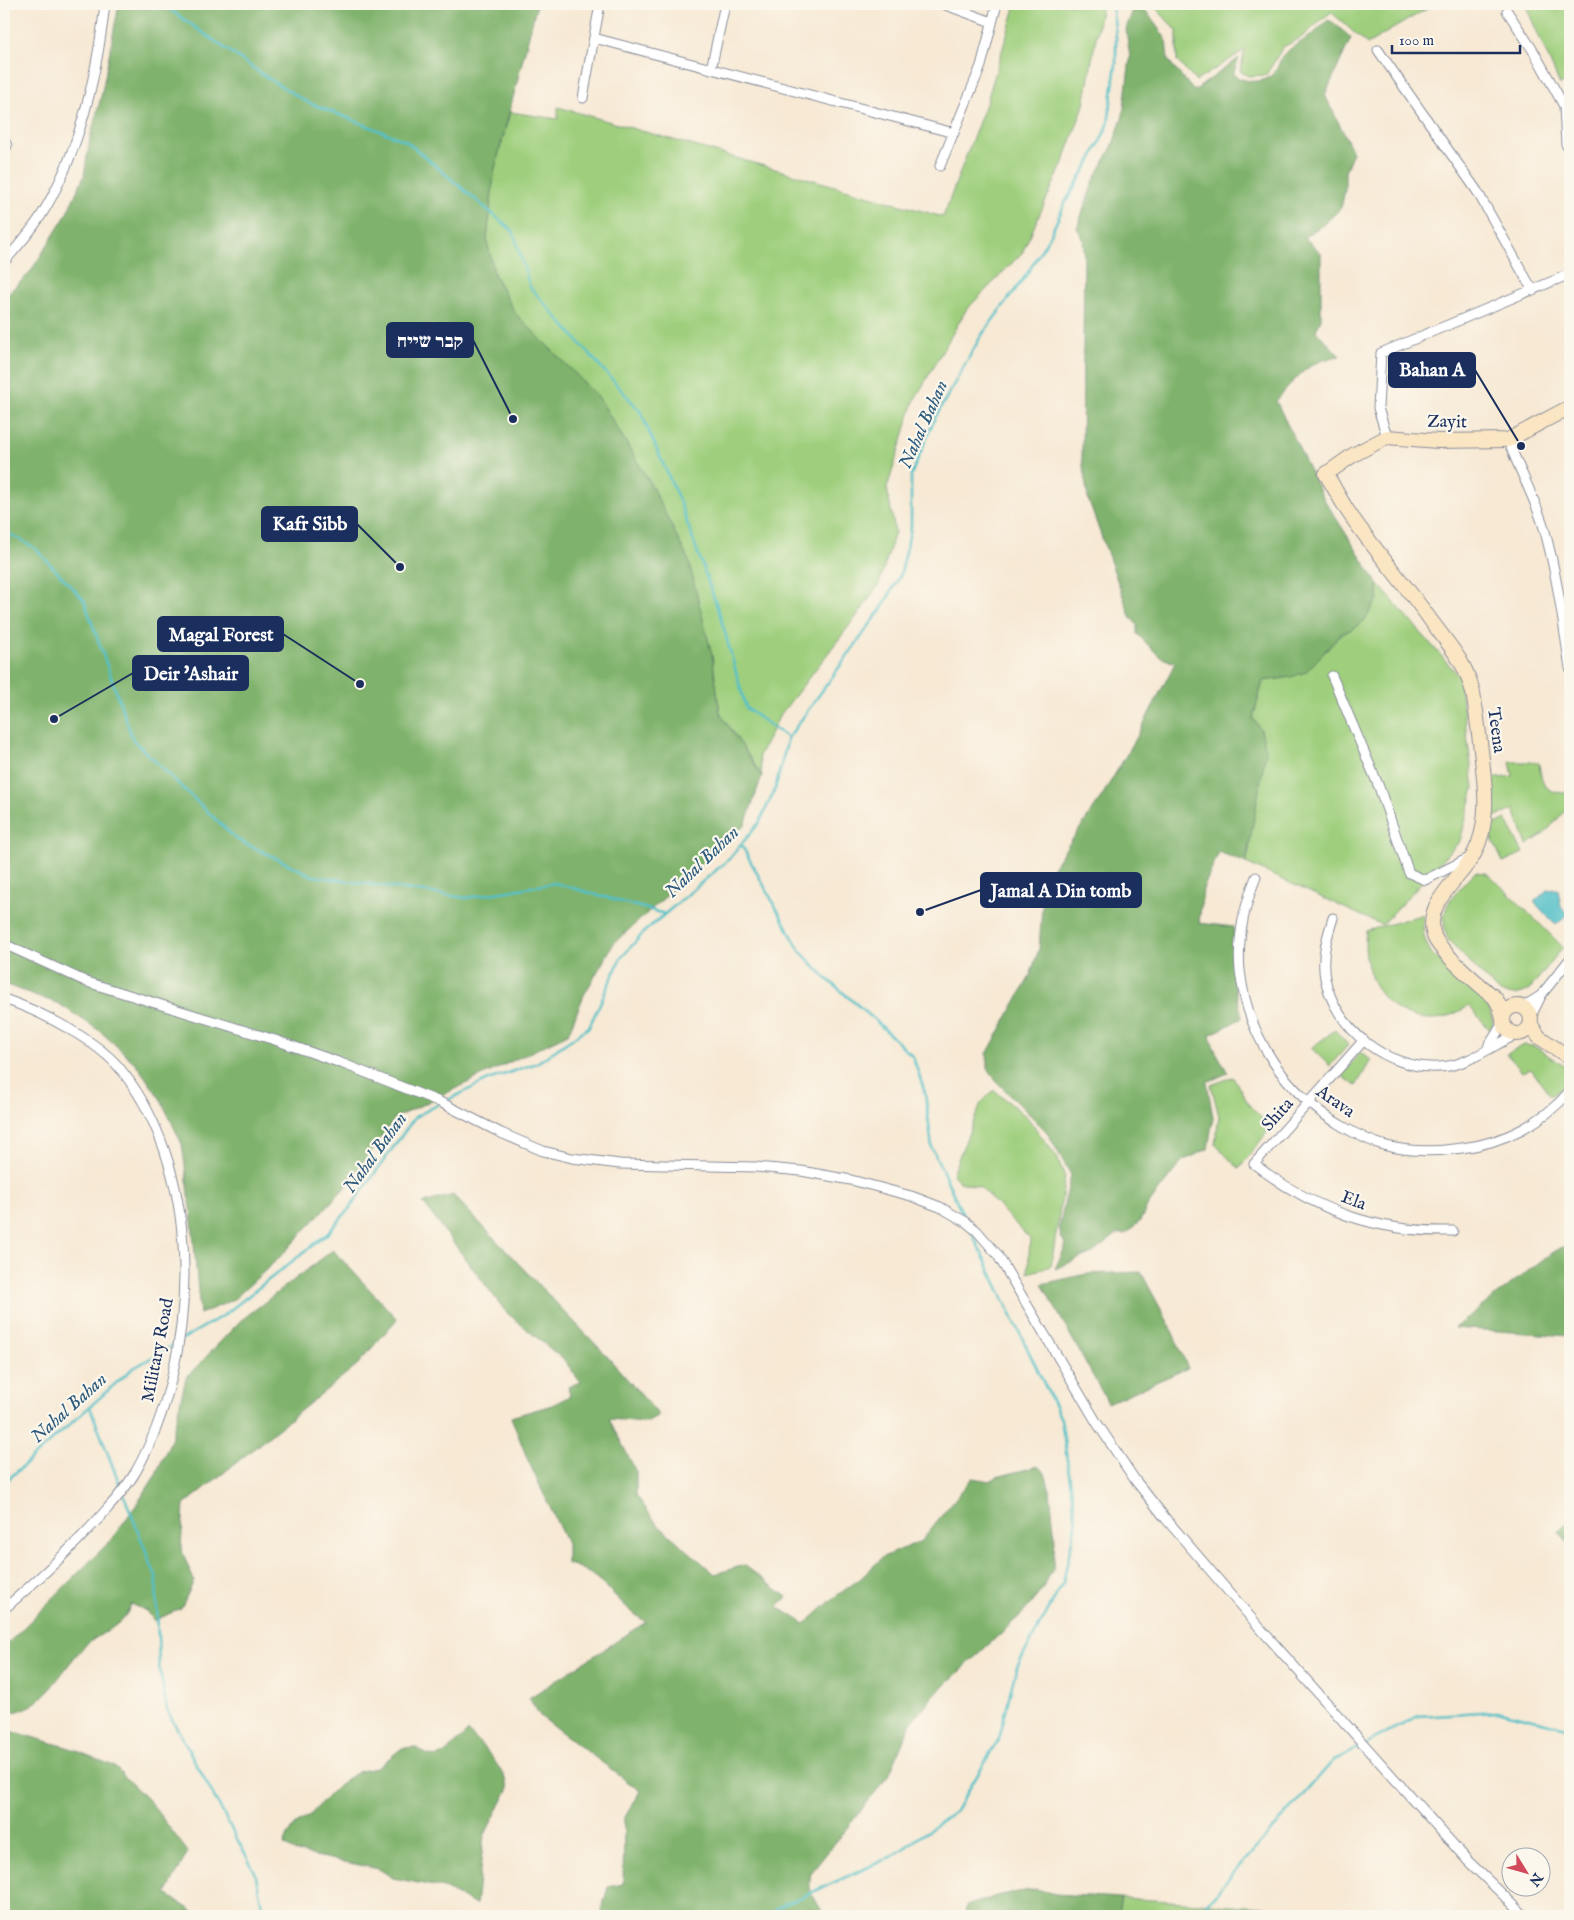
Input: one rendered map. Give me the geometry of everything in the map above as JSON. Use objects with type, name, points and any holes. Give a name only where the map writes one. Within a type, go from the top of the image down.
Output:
[{"type":"street","points":[[4,262],[42,214],[61,177],[74,145],[86,112],[105,4]]},
{"type":"street","points":[[583,98],[600,4]]},
{"type":"street","points":[[711,69],[725,4]]},
{"type":"street","points":[[943,4],[992,22]]},
{"type":"street","points":[[940,166],[981,66],[997,4]]},
{"type":"street","points":[[1507,11],[1534,52],[1564,106],[1566,144],[1570,152]]},
{"type":"street","points":[[594,38],[954,134]]},
{"type":"street","points":[[1378,50],[1477,191],[1533,291]]},
{"type":"street","points":[[1387,436],[1378,408],[1381,353],[1570,274]]},
{"type":"street","name":"Zayit","points":[[1387,436],[1438,441],[1508,440],[1570,407]]},
{"type":"street","name":"Teena","points":[[1387,436],[1353,455],[1326,474],[1349,514],[1449,642],[1464,667],[1469,679],[1475,707],[1485,790],[1482,828],[1474,856],[1440,900],[1436,910],[1433,930],[1434,937],[1444,950],[1495,998],[1523,1020],[1542,1039],[1570,1058]]},
{"type":"street","points":[[1508,440],[1544,528],[1555,579],[1570,668]]},
{"type":"street","points":[[1332,676],[1379,787],[1409,873],[1425,880],[1474,856]]},
{"type":"street","name":"Arava","points":[[1256,877],[1248,898],[1240,934],[1240,969],[1248,1010],[1267,1054],[1286,1080],[1308,1103],[1354,1133],[1382,1145],[1408,1150],[1435,1151],[1479,1146],[1518,1132],[1552,1108],[1570,1091]]},
{"type":"street","points":[[1333,918],[1324,950],[1326,978],[1337,1006],[1354,1031],[1376,1050],[1391,1058],[1423,1067],[1454,1065],[1486,1050],[1523,1020],[1570,960]]},
{"type":"street","points":[[4,944],[87,982],[275,1040],[341,1063],[440,1102],[502,1133],[543,1150],[572,1158],[620,1164],[754,1167],[801,1171],[852,1180],[911,1196],[940,1207],[966,1222],[997,1254],[1096,1423],[1135,1480],[1161,1513],[1259,1627],[1468,1861],[1525,1916]]},
{"type":"street","name":"Teena","points":[[1495,998],[1500,1007],[1503,1020]]},
{"type":"street","name":"Military Road","points":[[4,999],[62,1025],[99,1049],[122,1070],[142,1100],[165,1148],[174,1184],[182,1230],[184,1289],[182,1326],[165,1400],[154,1437],[134,1475],[89,1530],[4,1609]]},
{"type":"street","points":[[1486,1050],[1507,1010],[1523,1020]]},
{"type":"street","points":[[1503,1020],[1507,1030],[1523,1020]]},
{"type":"street","name":"Shita","points":[[1254,1164],[1364,1040]]},
{"type":"street","name":"Ela","points":[[1254,1164],[1297,1192],[1362,1221],[1408,1230],[1453,1232]]},
{"type":"green space","points":[[119,4],[537,4],[494,172],[487,240],[494,274],[515,313],[599,398],[649,481],[688,559],[712,655],[720,713],[762,776],[745,825],[614,943],[584,995],[568,1034],[395,1118],[349,1183],[280,1257],[233,1300],[200,1314],[191,1209],[182,1144],[161,1100],[136,1064],[100,1031],[59,1004],[4,984],[4,297],[29,274],[65,217],[84,176],[90,138],[101,97]]},
{"type":"green space","points":[[1016,4],[1102,4],[1084,105],[1063,163],[1022,253],[966,310],[914,401],[887,488],[895,532],[879,584],[860,612],[780,715],[759,756],[762,776],[720,713],[712,655],[649,481],[599,398],[515,313],[494,274],[487,240],[494,172],[510,112],[558,119],[558,107],[943,217],[987,101]]},
{"type":"green space","points":[[1135,4],[1141,4],[1166,39],[1168,60],[1194,91],[1239,58],[1233,75],[1250,81],[1267,78],[1276,70],[1281,58],[1285,54],[1314,33],[1328,20],[1351,38],[1325,95],[1353,152],[1345,171],[1345,190],[1341,208],[1324,224],[1304,237],[1321,253],[1321,319],[1316,331],[1340,356],[1328,358],[1311,366],[1276,401],[1322,496],[1378,584],[1378,599],[1365,620],[1340,635],[1306,672],[1291,677],[1263,681],[1253,718],[1261,730],[1266,751],[1246,863],[1219,852],[1203,889],[1199,923],[1234,927],[1234,982],[1242,1018],[1210,1035],[1214,1048],[1228,1073],[1207,1082],[1213,1118],[1208,1149],[1182,1161],[1148,1205],[1140,1221],[1126,1234],[1117,1234],[1094,1252],[1055,1269],[1066,1245],[1061,1237],[1059,1227],[1071,1175],[1047,1132],[996,1081],[988,1068],[987,1054],[1030,976],[1039,949],[1044,880],[1099,801],[1137,737],[1175,663],[1160,657],[1137,634],[1137,625],[1130,616],[1088,499],[1082,459],[1084,251],[1083,238],[1077,228],[1094,180],[1112,147],[1123,116],[1130,58],[1126,29]]},
{"type":"green space","points":[[1152,4],[1435,4],[1367,44],[1331,12],[1302,37],[1283,47],[1266,75],[1248,76],[1240,71],[1245,50],[1196,81],[1177,61],[1177,31]]},
{"type":"green space","points":[[1525,4],[1570,4],[1570,80],[1560,85]]},
{"type":"green space","points":[[1378,584],[1459,676],[1474,788],[1460,841],[1382,925],[1246,863],[1249,851],[1261,730],[1253,718],[1263,681],[1291,677],[1327,650],[1340,635],[1356,627],[1378,599]]},
{"type":"green space","points":[[1510,762],[1539,762],[1541,777],[1550,790],[1570,793],[1570,805],[1544,834],[1527,845],[1514,810],[1488,819],[1491,779],[1513,776]]},
{"type":"green space","points":[[1506,819],[1523,853],[1503,862],[1487,828]]},
{"type":"green space","points":[[1475,872],[1486,873],[1494,879],[1563,947],[1530,989],[1523,993],[1500,993],[1448,940],[1444,919],[1449,902]]},
{"type":"green space","points":[[1424,914],[1424,935],[1432,954],[1488,1004],[1493,1022],[1491,1031],[1469,1006],[1443,1018],[1416,1017],[1401,1012],[1379,992],[1367,963],[1366,931]]},
{"type":"green space","points":[[1335,1030],[1348,1045],[1330,1066],[1311,1048]]},
{"type":"green space","points":[[1524,1045],[1534,1046],[1567,1068],[1569,1078],[1565,1085],[1551,1096],[1531,1069],[1522,1072],[1507,1054]]},
{"type":"green space","points":[[1360,1053],[1371,1060],[1356,1086],[1341,1075]]},
{"type":"green space","points":[[1233,1077],[1250,1106],[1271,1127],[1239,1169],[1215,1144],[1219,1116],[1211,1085]]},
{"type":"green space","points":[[994,1090],[1027,1117],[1057,1157],[1065,1177],[1051,1266],[1028,1273],[1030,1239],[980,1187],[960,1182],[952,1174],[981,1103]]},
{"type":"green space","points":[[453,1195],[605,1354],[659,1415],[646,1422],[609,1419],[636,1471],[636,1495],[657,1524],[715,1574],[744,1565],[787,1597],[778,1607],[805,1624],[836,1596],[860,1579],[883,1557],[921,1541],[972,1478],[990,1481],[997,1477],[1038,1466],[1045,1473],[1050,1491],[1055,1539],[1053,1569],[1041,1591],[1025,1611],[934,1695],[911,1723],[889,1775],[811,1873],[811,1892],[819,1906],[828,1916],[600,1916],[608,1887],[623,1884],[624,1819],[640,1791],[540,1716],[529,1698],[646,1622],[626,1607],[600,1581],[580,1568],[567,1564],[567,1544],[527,1458],[511,1417],[552,1405],[570,1396],[568,1387],[580,1382],[565,1361],[506,1312],[423,1203]]},
{"type":"green space","points":[[1570,1243],[1570,1336],[1454,1328],[1550,1254]]},
{"type":"green space","points":[[333,1250],[397,1319],[357,1365],[184,1505],[181,1548],[194,1581],[181,1608],[154,1621],[147,1611],[131,1604],[124,1618],[86,1645],[42,1697],[32,1705],[6,1713],[4,1716],[4,1647],[110,1541],[137,1504],[155,1476],[171,1440],[186,1378],[240,1321]]},
{"type":"green space","points":[[1141,1272],[1170,1326],[1188,1368],[1108,1403],[1042,1284],[1086,1274]]},
{"type":"green space","points":[[1570,1521],[1570,1546],[1559,1531]]},
{"type":"green space","points":[[4,1729],[70,1748],[114,1766],[150,1802],[188,1852],[166,1894],[200,1916],[4,1916]]},
{"type":"green space","points":[[468,1732],[492,1757],[502,1772],[509,1788],[484,1836],[476,1905],[444,1888],[393,1878],[379,1869],[296,1852],[284,1845],[295,1825],[311,1814],[343,1781],[360,1771],[377,1768],[402,1748],[415,1747],[426,1754],[438,1757]]},
{"type":"green space","points":[[1036,1889],[1055,1894],[1121,1898],[1117,1916],[965,1916],[966,1906],[1001,1895]]},
{"type":"green space","points":[[1121,1898],[1279,1908],[1362,1916],[1117,1916]]},
{"type":"water","points":[[1558,889],[1561,907],[1568,914],[1556,925],[1534,902],[1547,890]]},
{"type":"waterway","points":[[162,4],[266,77],[307,102],[406,141],[513,231],[530,287],[640,411],[679,500],[720,615],[746,708],[788,738]]},
{"type":"waterway","name":"Nahal Bahan","points":[[444,1102],[488,1080],[537,1063],[589,1027],[621,958],[645,931],[728,860],[759,823],[775,789],[788,738],[882,608],[901,574],[911,527],[911,475],[935,418],[981,336],[1027,274],[1051,234],[1065,203],[1092,158],[1108,125],[1116,63],[1116,37],[1112,4]]},
{"type":"waterway","points":[[4,531],[35,548],[84,600],[133,740],[236,839],[313,876],[466,898],[555,883],[665,914]]},
{"type":"waterway","points":[[741,844],[800,951],[826,978],[876,1021],[913,1057],[925,1093],[932,1148],[964,1217]]},
{"type":"waterway","name":"Nahal Bahan","points":[[181,1340],[224,1315],[327,1234],[349,1209],[415,1117],[439,1104]]},
{"type":"waterway","points":[[771,1916],[777,1908],[893,1856],[956,1811],[999,1739],[1016,1669],[1063,1583],[1076,1521],[1061,1419],[971,1231]]},
{"type":"waterway","name":"Nahal Bahan","points":[[4,1483],[132,1369],[175,1344]]},
{"type":"waterway","points":[[90,1407],[121,1488]]},
{"type":"waterway","points":[[123,1493],[156,1577],[159,1665],[167,1710],[255,1872],[264,1916]]},
{"type":"waterway","points":[[1196,1916],[1333,1761],[1418,1716],[1497,1711],[1570,1729]]},
{"type":"place","name":"קבר שייח","points":[[513,419]]},
{"type":"place","name":"Bahan A","points":[[1521,446]]},
{"type":"place","name":"Kafr Sibb","points":[[400,567]]},
{"type":"place","name":"Magal Forest","points":[[360,684]]},
{"type":"place","name":"Deir 'Ashair","points":[[54,719]]},
{"type":"place","name":"Jamal A Din tomb","points":[[920,912]]}]
